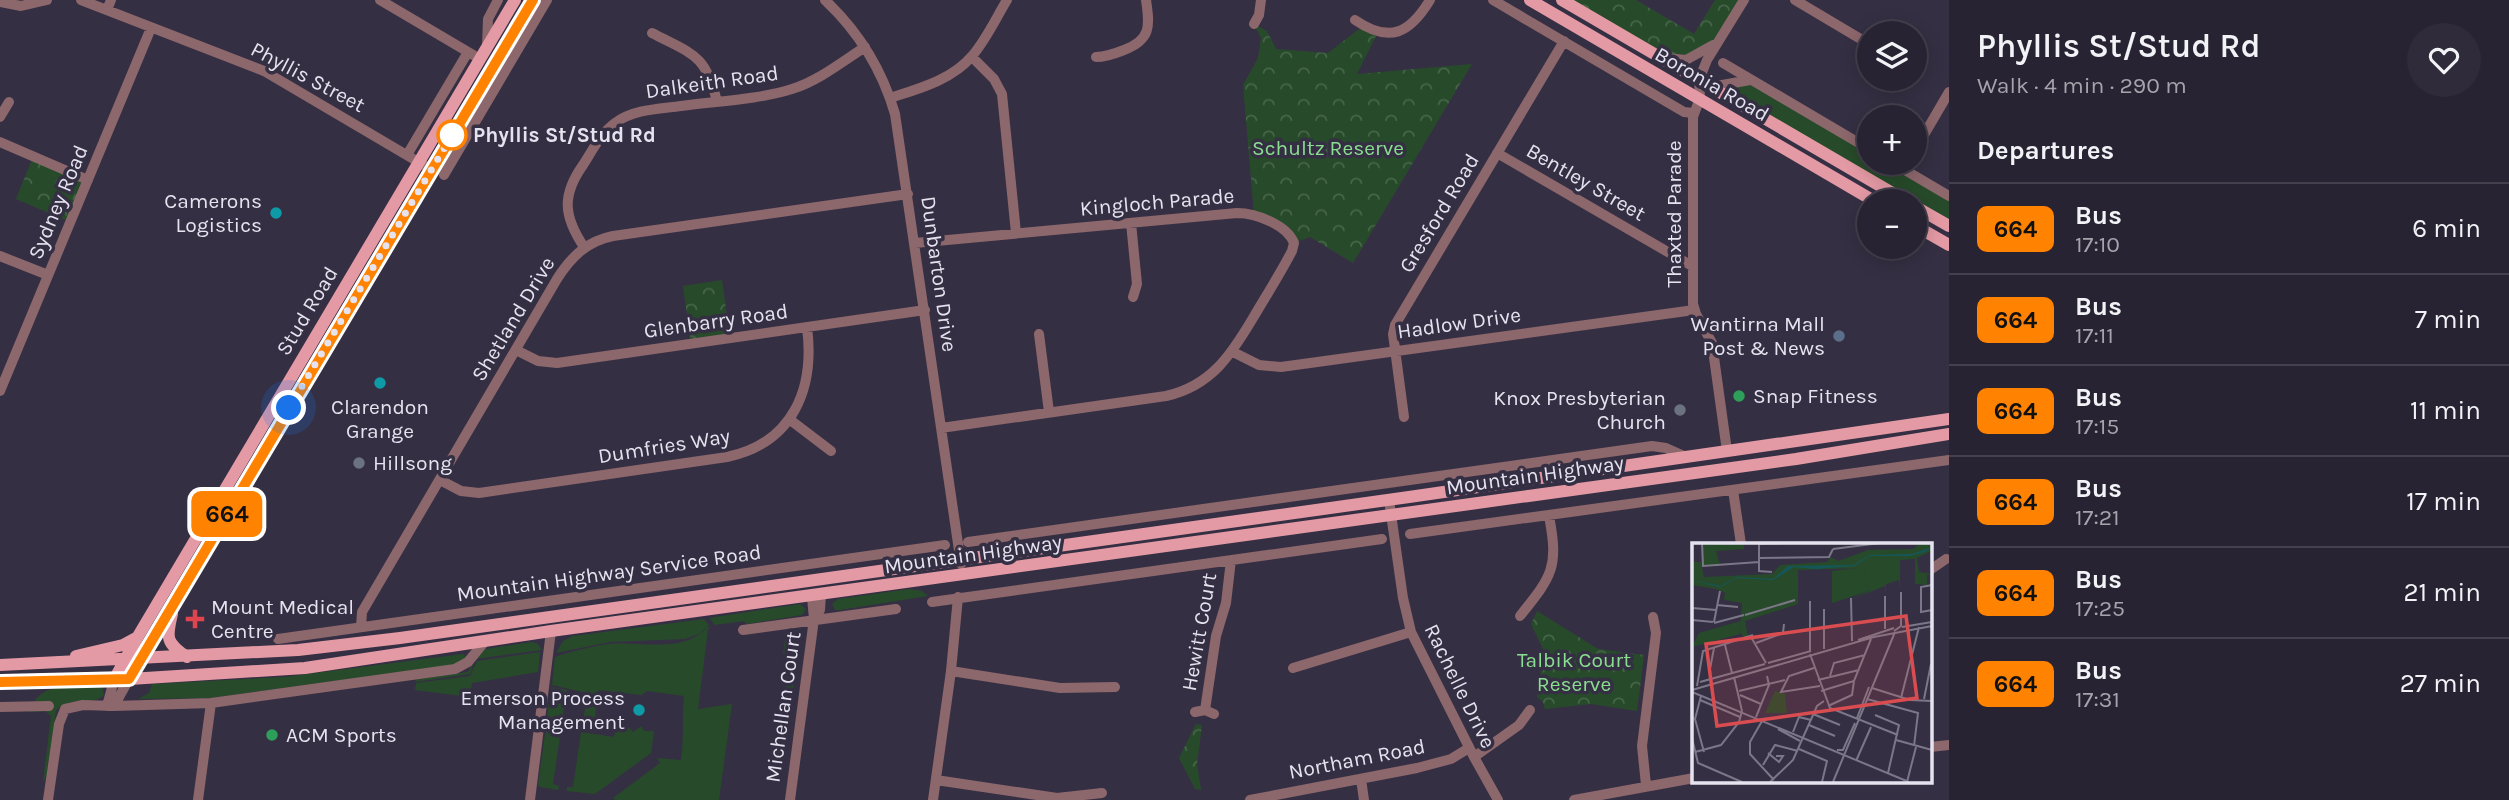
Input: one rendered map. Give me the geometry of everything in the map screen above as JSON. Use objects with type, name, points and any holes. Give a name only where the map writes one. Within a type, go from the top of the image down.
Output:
[{"type":"main road","name":"Stud Road","points":[[114,680],[514,0]]},
{"type":"main road","name":"Stud Road","points":[[129,679],[400,221],[437,170],[533,0]]},
{"type":"main road","name":"Boronia Road","points":[[1530,0],[1857,191]]},
{"type":"main road","name":"Boronia Road","points":[[1563,0],[1886,189]]},
{"type":"main road","points":[[388,213],[400,221]]},
{"type":"main road","points":[[1927,213],[1949,226]]},
{"type":"main road","points":[[1927,232],[1949,245]]},
{"type":"main road","points":[[366,250],[379,257]]},
{"type":"main road","points":[[248,450],[265,439],[285,415]]},
{"type":"main road","name":"Mountain Highway","points":[[0,665],[124,661],[327,647],[1389,500],[1949,419]]},
{"type":"main road","points":[[1848,434],[1851,450]]},
{"type":"main road","name":"Mountain Highway","points":[[0,682],[114,680],[305,668],[551,631],[1609,485],[1949,434]]},
{"type":"main road","points":[[1608,468],[1609,485]]},
{"type":"main road","points":[[1585,471],[1588,487]]},
{"type":"main road","points":[[1054,547],[1069,551],[1073,560]]},
{"type":"main road","points":[[181,564],[191,564],[203,554]]},
{"type":"main road","points":[[814,580],[816,596]]},
{"type":"main road","points":[[176,600],[168,637],[173,648],[187,657]]},
{"type":"main road","points":[[549,617],[551,631]]},
{"type":"main road","points":[[31,664],[87,654],[137,638]]},
{"type":"main road","points":[[255,653],[266,663],[305,668]]},
{"type":"street","points":[[0,2],[22,6],[47,0]]},
{"type":"street","name":"Phyllis Street","points":[[81,0],[109,5],[151,28],[275,77],[437,170]]},
{"type":"street","points":[[380,0],[480,59]]},
{"type":"street","points":[[487,47],[488,19],[498,0]]},
{"type":"street","points":[[437,170],[451,163],[547,0]]},
{"type":"street","name":"Dunbarton Drive","points":[[825,0],[865,47],[890,98],[899,132],[962,574]]},
{"type":"street","points":[[890,98],[946,77],[972,57],[1007,0]]},
{"type":"street","points":[[1096,57],[1110,56],[1142,40],[1149,22],[1146,0]]},
{"type":"street","points":[[1254,24],[1259,15],[1261,0]]},
{"type":"street","points":[[1355,20],[1378,32],[1394,33],[1416,22],[1430,0]]},
{"type":"street","name":"Boronia Road","points":[[1493,0],[1684,111],[1694,113]]},
{"type":"street","points":[[1700,99],[1716,43],[1744,0]]},
{"type":"street","points":[[1795,0],[1857,37]]},
{"type":"street","name":"Sydney Road","points":[[1,384],[151,28]]},
{"type":"street","points":[[652,33],[691,54],[703,64],[712,79],[717,102]]},
{"type":"street","name":"Gresford Road","points":[[1404,417],[1393,334],[1395,325],[1564,41]]},
{"type":"street","points":[[1658,56],[1686,60],[1716,43]]},
{"type":"street","name":"Dalkeith Road","points":[[584,247],[569,220],[568,193],[576,174],[606,132],[617,122],[636,113],[794,89],[865,47]]},
{"type":"street","points":[[407,155],[468,52]]},
{"type":"street","points":[[972,57],[994,79],[1002,94],[1016,233]]},
{"type":"street","points":[[1723,63],[1857,142]]},
{"type":"street","points":[[1705,83],[1750,80]]},
{"type":"street","points":[[1927,130],[1949,92]]},
{"type":"street","name":"Thaxted Parade","points":[[1700,99],[1694,113],[1694,310],[1712,343],[1727,451]]},
{"type":"street","points":[[0,117],[9,102]]},
{"type":"street","points":[[0,142],[88,180]]},
{"type":"street","name":"Bentley Street","points":[[1497,153],[1692,266]]},
{"type":"street","points":[[1919,175],[1949,196]]},
{"type":"street","name":"Shetland Drive","points":[[361,627],[362,612],[561,272],[584,247],[613,236],[908,194]]},
{"type":"street","name":"Kingloch Parade","points":[[915,243],[1247,213],[1262,218],[1290,236],[1294,243],[1293,251],[1233,352],[1208,379],[1180,392],[941,428]]},
{"type":"street","points":[[1132,223],[1137,284],[1133,297]]},
{"type":"street","points":[[0,256],[48,275]]},
{"type":"street","name":"Glenbarry Road","points":[[516,350],[533,360],[552,363],[925,310]]},
{"type":"street","name":"Hadlow Drive","points":[[1233,352],[1259,365],[1282,367],[1694,310]]},
{"type":"street","name":"Dumfries Way","points":[[440,480],[461,491],[479,493],[727,457],[759,446],[789,419],[802,396],[809,372],[807,327]]},
{"type":"street","points":[[1039,334],[1049,412]]},
{"type":"street","points":[[789,419],[831,451]]},
{"type":"street","name":"Mountain Highway","points":[[1025,534],[1652,446],[1666,448],[1686,457]]},
{"type":"street","name":"Mountain Highway","points":[[1410,534],[1949,460]]},
{"type":"street","points":[[1733,490],[1741,543]]},
{"type":"street","name":"Rachelle Drive","points":[[1389,500],[1403,598],[1411,632],[1498,800]]},
{"type":"street","points":[[1520,616],[1546,583],[1552,567],[1554,550],[1549,516]]},
{"type":"street","points":[[968,542],[1025,534]]},
{"type":"street","points":[[1010,553],[1025,534]]},
{"type":"street","points":[[932,602],[1382,540]]},
{"type":"street","name":"Mountain Highway Service Road","points":[[278,639],[945,545]]},
{"type":"street","points":[[1932,569],[1946,559]]},
{"type":"street","name":"Hewitt Court","points":[[1205,712],[1216,636],[1226,603],[1231,560]]},
{"type":"street","name":"Michellan Court","points":[[790,800],[814,619],[820,610],[816,596]]},
{"type":"street","points":[[933,800],[958,597]]},
{"type":"street","points":[[743,630],[897,609]]},
{"type":"street","points":[[1646,785],[1642,746],[1656,633],[1653,617]]},
{"type":"street","points":[[530,800],[551,631]]},
{"type":"street","points":[[1293,668],[1411,632]]},
{"type":"street","points":[[48,800],[61,716],[65,709],[73,706],[212,703],[456,669],[468,662],[485,641]]},
{"type":"street","points":[[951,671],[1060,688],[1115,687]]},
{"type":"street","points":[[111,706],[129,679]]},
{"type":"street","points":[[111,706],[114,680]]},
{"type":"street","points":[[198,800],[212,703]]},
{"type":"street","points":[[0,707],[48,706]]},
{"type":"street","name":"Northam Road","points":[[1250,800],[1435,764],[1471,752],[1519,725],[1530,710]]},
{"type":"street","points":[[1574,800],[1692,778]]},
{"type":"street","points":[[1361,779],[1364,800]]},
{"type":"street","points":[[936,780],[1057,798],[1102,793]]},
{"type":"green space","points":[[1562,0],[1636,0],[1694,34],[1715,0],[1744,0],[1716,43],[1679,61]]},
{"type":"green space","name":"Schultz Reserve","points":[[1254,24],[1267,31],[1276,49],[1328,53],[1363,26],[1378,32],[1357,74],[1472,64],[1353,263],[1310,237],[1294,243],[1292,238],[1254,215],[1243,85],[1258,58],[1261,38]]},
{"type":"green space","points":[[1750,80],[1857,142],[1857,172],[1711,87]]},
{"type":"green space","points":[[33,157],[88,180],[70,222],[16,199]]},
{"type":"green space","points":[[1862,175],[1913,175],[1949,196],[1949,226],[1927,213],[1927,189],[1886,189]]},
{"type":"green space","points":[[722,280],[730,338],[691,344],[683,286]]},
{"type":"green space","points":[[909,589],[922,591],[928,596],[840,610],[835,610],[832,604],[838,599]]},
{"type":"green space","points":[[800,604],[806,609],[802,615],[747,624],[744,621],[715,625],[709,618]]},
{"type":"green space","name":"Talbik Court Reserve","points":[[1537,611],[1598,649],[1644,655],[1637,711],[1591,704],[1545,709],[1543,702],[1537,697],[1544,651],[1531,624]]},
{"type":"green space","points":[[704,619],[709,625],[699,634],[685,639],[610,642],[556,653],[563,641],[573,636]]},
{"type":"green space","points":[[707,627],[711,628],[708,629],[698,709],[732,704],[719,800],[615,800],[613,798],[660,763],[657,758],[681,760],[684,696],[647,691],[641,695],[599,690],[594,724],[583,723],[587,693],[552,685],[555,657],[608,644],[687,641]]},
{"type":"green space","points":[[797,630],[801,634],[792,696],[784,695],[789,656],[783,654],[786,632]]},
{"type":"green space","points":[[532,642],[538,644],[542,650],[475,659],[486,649]]},
{"type":"green space","points":[[540,652],[538,672],[472,683],[470,697],[415,690],[416,683],[470,676],[477,661]]},
{"type":"green space","points":[[463,654],[467,658],[451,665],[210,698],[138,699],[149,693],[152,684],[284,677]]},
{"type":"green space","points":[[475,659],[470,674],[415,682],[417,679],[468,672]]},
{"type":"green space","points":[[102,687],[104,695],[98,699],[67,703],[56,711],[46,778],[43,781],[51,716],[45,711],[29,712],[34,702],[40,695],[56,688]]},
{"type":"green space","points":[[551,687],[567,690],[562,720],[547,717]]},
{"type":"green space","points":[[1196,724],[1202,725],[1197,764],[1201,790],[1195,789],[1179,758]]},
{"type":"green space","points":[[641,726],[644,731],[654,731],[651,753],[595,794],[567,791],[567,787],[573,787],[581,732],[614,737],[616,727],[629,728],[633,732]]},
{"type":"green space","points":[[546,727],[561,729],[553,784],[559,786],[558,790],[538,785]]},
{"type":"bus line","name":"664","points":[[0,682],[129,679],[533,0]]},
{"type":"place","name":"Phyllis St/Stud Rd","points":[[452,135]]},
{"type":"place","name":"Camerons Logistics","points":[[276,213]]},
{"type":"place","name":"Wantirna Mall Post & News","points":[[1839,336]]},
{"type":"place","name":"Clarendon Grange","points":[[380,383]]},
{"type":"place","name":"Snap Fitness","points":[[1739,396]]},
{"type":"place","name":"Knox Presbyterian Church","points":[[1680,410]]},
{"type":"place","name":"Hillsong","points":[[359,463]]},
{"type":"place","name":"Mount Medical Centre","points":[[195,619]]},
{"type":"place","name":"Emerson Process Management","points":[[639,710]]},
{"type":"place","name":"ACM Sports","points":[[272,735]]},
{"type":"route","points":[[289,408],[457,127],[452,135]]}]
